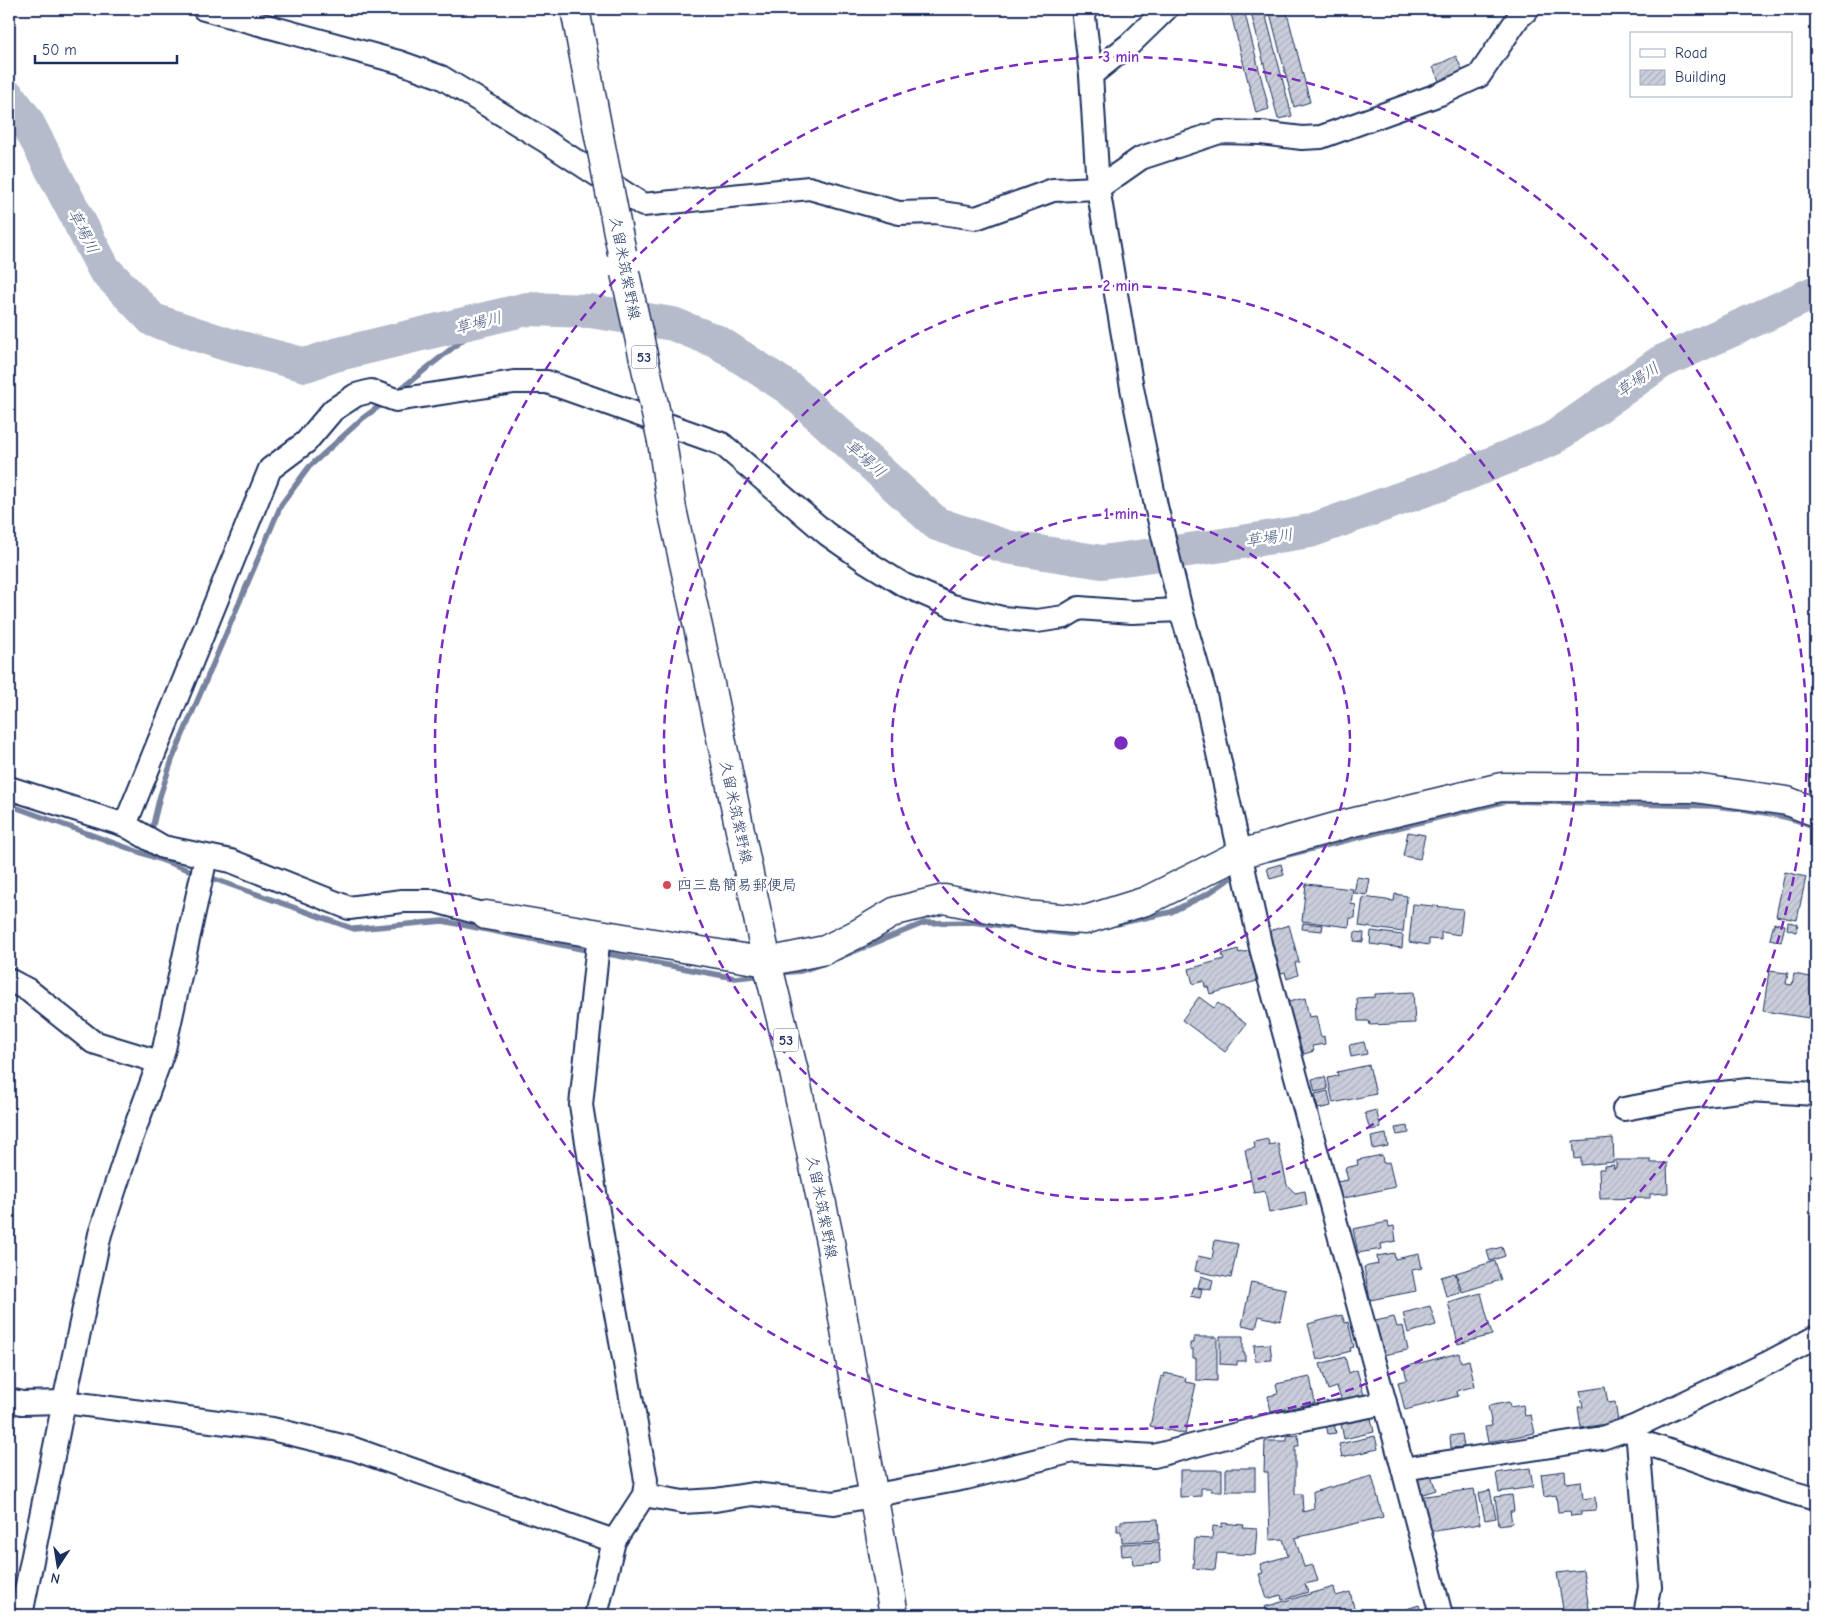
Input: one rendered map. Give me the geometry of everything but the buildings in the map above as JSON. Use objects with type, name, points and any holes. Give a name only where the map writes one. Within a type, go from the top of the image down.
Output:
[{"type":"main road","name":"久留米筑紫野線","points":[[575,9],[624,263],[662,441],[672,509],[702,644],[767,962],[794,1072],[830,1242],[894,1615]]},
{"type":"main road","points":[[486,915],[767,962],[825,950],[896,911],[944,899],[1024,915],[1085,920],[1146,901],[1240,854],[1346,824],[1501,788],[1694,788],[1787,801],[1816,812]]},
{"type":"street","points":[[204,9],[399,62],[441,77],[544,140],[643,205],[809,188],[898,214],[935,212],[976,218],[1053,190],[1098,188],[1141,158],[1220,132],[1261,133],[1302,138],[1321,136],[1440,94],[1479,76],[1518,18],[1528,9]]},
{"type":"street","points":[[1083,9],[1091,75],[1098,188],[1132,388],[1157,513],[1204,690],[1261,948],[1404,1469],[1441,1615]]},
{"type":"street","points":[[1091,75],[1130,44],[1166,9]]},
{"type":"street","points":[[125,825],[270,469],[306,442],[333,410],[356,394],[371,391],[396,400],[514,382],[547,382],[722,444],[827,534],[859,557],[904,585],[952,606],[1002,618],[1037,621],[1064,617],[1079,608],[1132,612],[1180,605]]},
{"type":"street","points":[[9,788],[125,825],[163,847],[231,861],[349,908],[402,901],[434,900],[486,915]]},
{"type":"street","points":[[21,1615],[100,1234],[131,1139],[164,1049],[206,857]]},
{"type":"street","points":[[596,1615],[614,1541],[644,1495],[646,1480],[605,1252],[581,1104],[599,934]]},
{"type":"street","points":[[9,980],[28,990],[93,1042],[159,1062]]},
{"type":"street","points":[[1624,1109],[1688,1097],[1748,1090],[1816,1094]]},
{"type":"street","points":[[1404,1469],[1636,1434],[1816,1337]]},
{"type":"street","points":[[9,1400],[22,1402],[64,1402],[272,1429],[354,1449],[614,1541]]},
{"type":"street","points":[[644,1495],[683,1502],[715,1500],[753,1494],[834,1503],[966,1478],[1073,1451],[1154,1456],[1268,1426],[1385,1403]]},
{"type":"street","points":[[1636,1434],[1782,1491],[1816,1499]]},
{"type":"street","points":[[1636,1434],[1650,1588],[1645,1615]]},
{"type":"waterway","name":"草場川","points":[[9,97],[25,118],[104,269],[153,320],[226,344],[306,365],[335,355],[527,309],[590,311],[673,324],[718,342],[790,389],[937,524],[1007,547],[1102,562],[1310,531],[1444,483],[1552,439],[1661,362],[1816,292]]},
{"type":"waterway","points":[[398,391],[489,319]]},
{"type":"waterway","points":[[151,833],[160,796],[172,760],[281,505],[309,467],[363,418],[385,402]]},
{"type":"waterway","points":[[1271,859],[1506,801],[1714,806],[1766,813],[1816,827]]},
{"type":"waterway","points":[[9,805],[197,873]]},
{"type":"waterway","points":[[1117,924],[1171,912],[1209,893],[1238,873]]},
{"type":"waterway","points":[[206,876],[354,929],[443,921],[591,951]]},
{"type":"waterway","points":[[838,958],[924,923],[972,922],[1070,934],[1083,931]]},
{"type":"waterway","points":[[603,953],[735,978],[764,975]]},
{"type":"waterway","points":[[778,973],[801,971],[822,964]]},
{"type":"place","name":"四三島簡易郵便局","points":[[667,885]]}]
